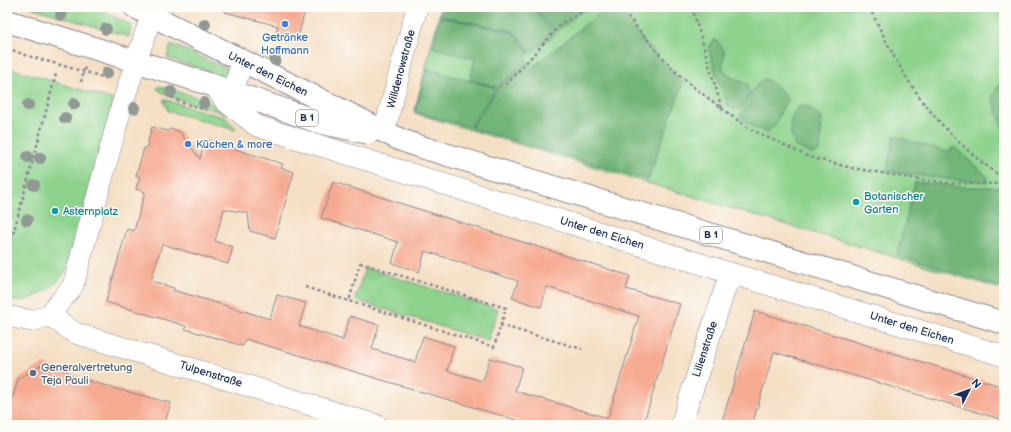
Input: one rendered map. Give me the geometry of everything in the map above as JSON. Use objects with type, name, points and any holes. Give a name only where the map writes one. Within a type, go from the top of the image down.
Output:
[{"type":"main road","name":"Unter den Eichen","points":[[147,10],[242,62],[418,146],[1004,323]]},
{"type":"main road","name":"Unter den Eichen","points":[[7,21],[224,89],[322,123],[393,135]]},
{"type":"street","name":"Willdenowstraße","points":[[393,135],[417,7]]},
{"type":"street","points":[[7,316],[32,321],[49,315],[73,286],[122,105],[136,61],[147,10]]},
{"type":"street","points":[[224,89],[242,62]]},
{"type":"street","name":"Unter den Eichen","points":[[224,89],[225,101],[257,126],[730,273],[1004,356]]},
{"type":"street","name":"Lilienstraße","points":[[681,425],[730,273]]},
{"type":"street","name":"Tulpenstraße","points":[[49,315],[75,333],[376,425]]},
{"type":"path","points":[[506,85],[562,23],[590,7]]},
{"type":"path","points":[[620,7],[654,48],[696,89],[748,128],[809,157],[852,168],[924,180],[948,183],[1004,184]]},
{"type":"path","points":[[692,7],[722,109]]},
{"type":"path","points":[[869,7],[905,76],[926,106],[943,127],[964,147],[1004,179]]},
{"type":"path","points":[[7,48],[25,55],[114,80]]},
{"type":"path","points":[[81,82],[86,64]]},
{"type":"path","points":[[7,257],[56,74]]},
{"type":"path","points":[[163,93],[180,102],[208,110]]},
{"type":"path","points":[[305,287],[349,301],[494,347],[506,308],[360,263],[349,301]]},
{"type":"path","points":[[500,325],[582,349]]},
{"type":"green space","points":[[30,7],[95,7],[131,25],[129,37]]},
{"type":"green space","name":"Botanischer Garten","points":[[441,7],[1004,7],[1004,290],[414,113]]},
{"type":"green space","points":[[443,7],[533,7],[554,35],[530,53],[513,31],[440,16]]},
{"type":"green space","points":[[535,7],[588,7],[555,33]]},
{"type":"green space","points":[[607,7],[617,7],[648,46],[683,83],[648,180],[471,128],[498,88],[528,64],[532,68]]},
{"type":"green space","points":[[440,17],[513,32],[530,54],[525,58],[528,63],[497,87],[470,80],[475,59],[433,48]]},
{"type":"green space","points":[[715,39],[724,52],[722,67],[731,77],[748,84],[748,100],[740,110],[730,108],[723,93],[709,47]]},
{"type":"green space","points":[[171,44],[228,69],[225,77],[167,58]]},
{"type":"green space","points":[[7,67],[114,100],[66,271],[52,287],[46,291],[33,298],[18,301],[7,299]]},
{"type":"green space","points":[[427,69],[496,88],[470,127],[415,112]]},
{"type":"green space","points":[[1004,77],[1004,132],[992,97]]},
{"type":"green space","points":[[763,79],[771,82],[777,87],[788,100],[781,111],[776,124],[767,133],[751,126],[739,115],[751,102],[750,93]]},
{"type":"green space","points":[[159,86],[207,100],[226,114],[168,96],[157,89]]},
{"type":"green space","points":[[163,99],[226,118],[236,128],[235,130],[168,111]]},
{"type":"green space","points":[[807,106],[822,118],[820,151],[812,154],[795,146],[790,126],[792,117],[798,107]]},
{"type":"green space","points":[[894,136],[948,152],[954,147],[988,177],[987,182],[954,180],[886,171]]},
{"type":"green space","points":[[915,182],[960,187],[1004,187],[1004,288],[897,255]]},
{"type":"green space","points":[[365,268],[498,309],[488,341],[355,300]]},
{"type":"building","name":"Getränke Hoffmann","points":[[226,7],[306,7],[297,41],[276,35],[278,26],[225,12]]},
{"type":"building","points":[[152,127],[167,131],[171,129],[179,131],[200,159],[205,140],[283,164],[281,168],[294,172],[275,238],[250,231],[248,213],[224,209],[215,241],[233,247],[228,264],[162,244],[151,281],[174,288],[173,290],[270,319],[277,295],[306,303],[299,326],[343,340],[350,316],[379,325],[372,349],[415,362],[423,336],[454,346],[447,371],[483,381],[490,358],[522,367],[515,391],[608,418],[639,316],[547,287],[541,307],[512,298],[518,281],[425,251],[419,272],[392,263],[398,242],[321,218],[333,182],[630,276],[626,289],[680,304],[643,425],[533,425],[245,339],[243,346],[185,329],[186,326],[106,302],[127,229],[134,231],[145,192],[136,189],[140,177],[136,176]]},
{"type":"building","points":[[755,311],[1004,387],[1004,420],[774,352],[752,425],[721,425]]},
{"type":"building","points":[[43,364],[69,372],[70,375],[171,403],[164,425],[7,425],[7,419],[18,379]]},
{"type":"place","name":"Getränke Hoffmann","points":[[285,24]]},
{"type":"place","name":"Küchen & more","points":[[188,144]]},
{"type":"place","name":"Botanischer Garten","points":[[856,202]]},
{"type":"place","name":"Asternplatz","points":[[55,211]]},
{"type":"place","name":"Generalvertretung Teja Pauli","points":[[33,373]]}]
